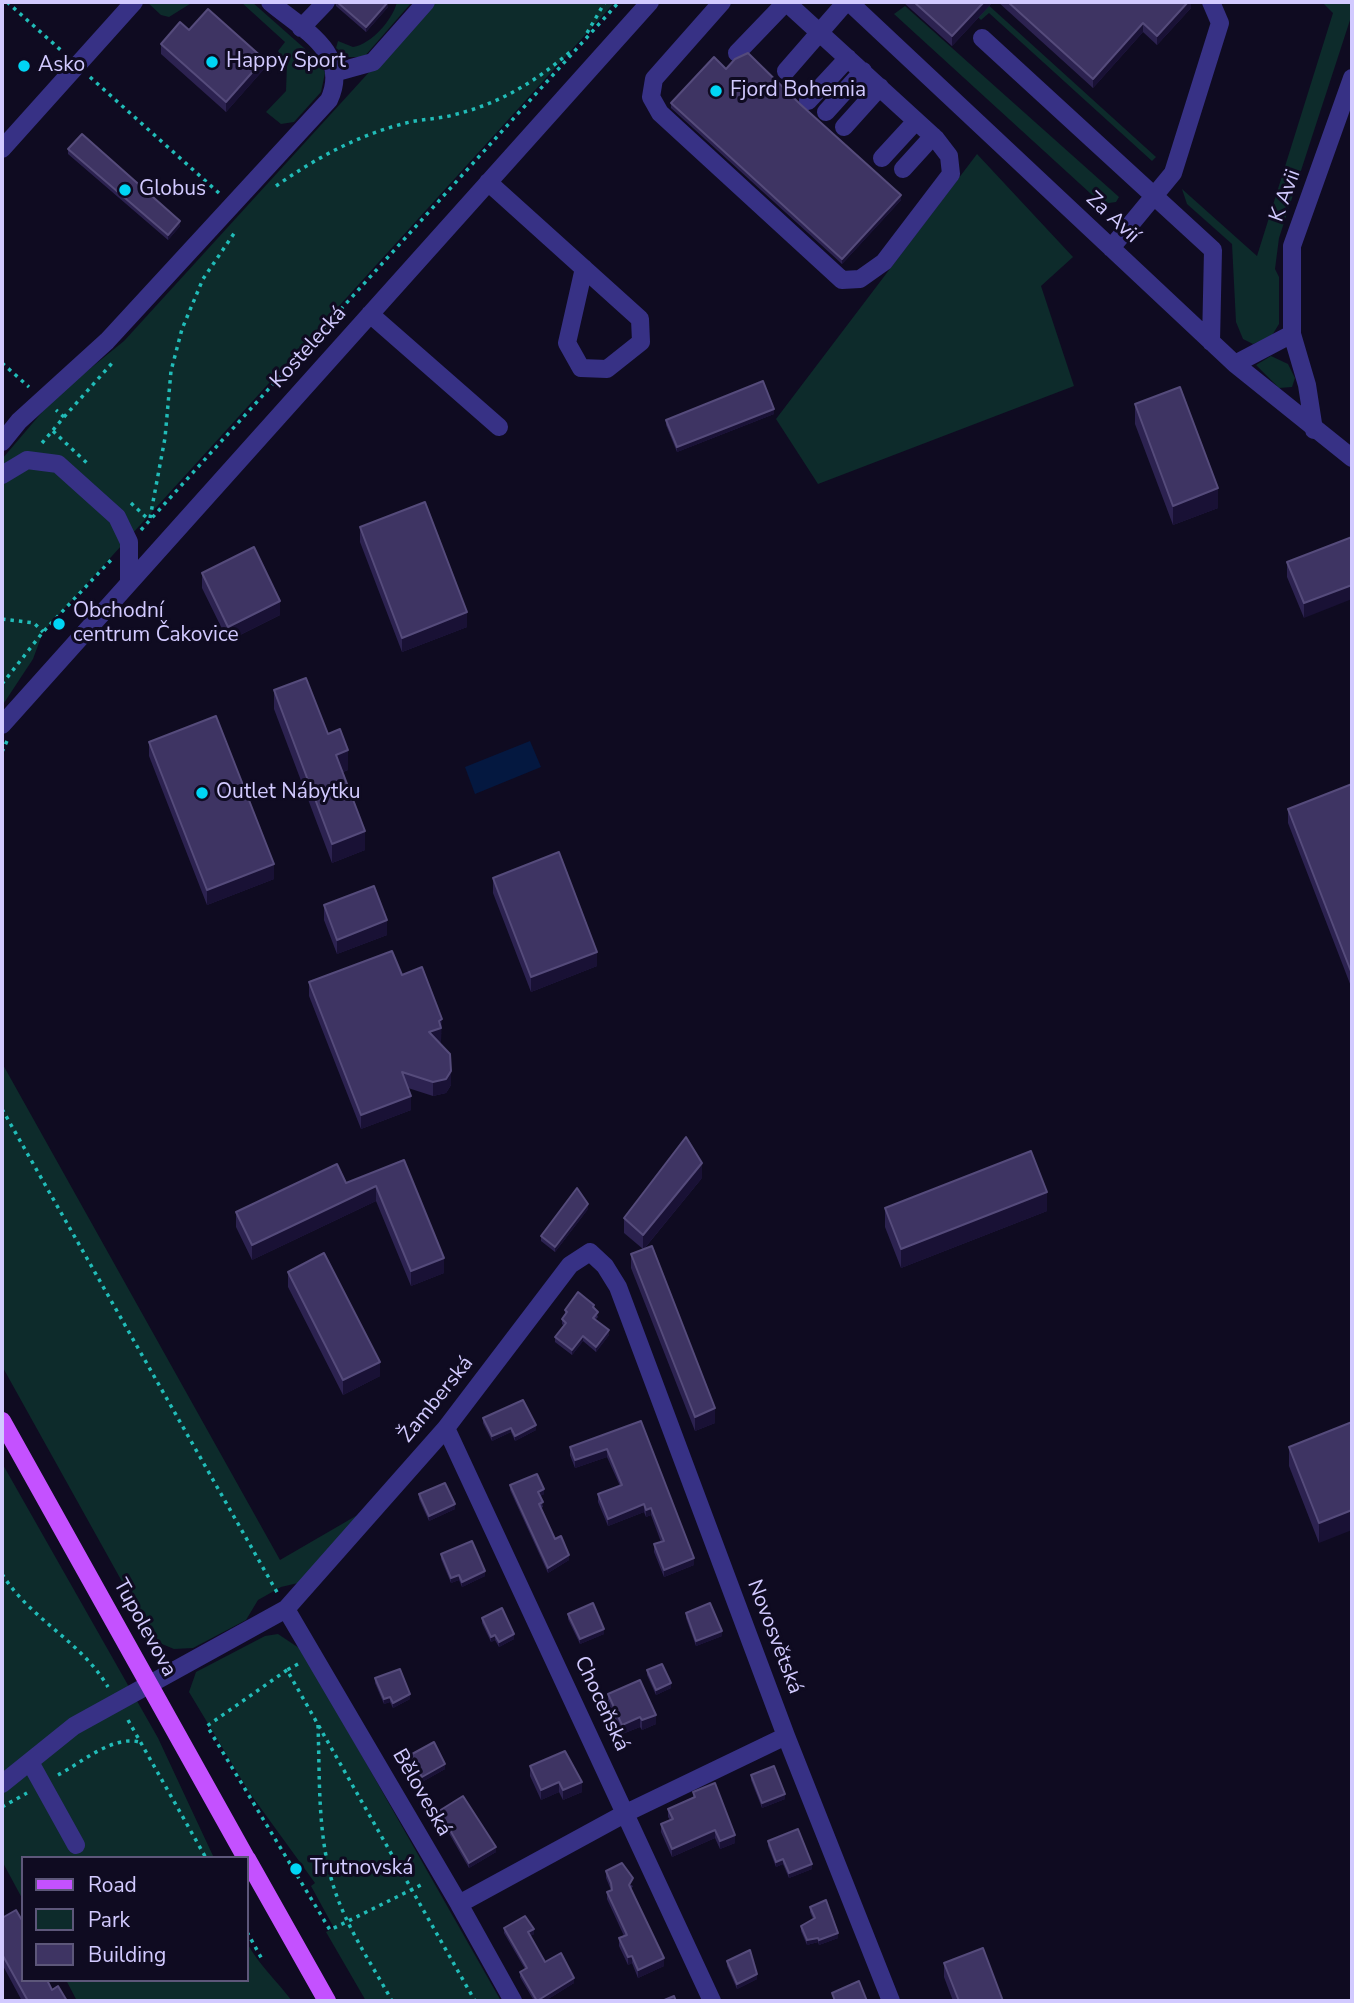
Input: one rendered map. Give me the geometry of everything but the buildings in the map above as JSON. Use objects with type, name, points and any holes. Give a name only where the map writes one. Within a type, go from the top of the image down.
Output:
[{"type":"main road","name":"Tupolevova","points":[[2,1421],[245,1856]]},
{"type":"main road","name":"Tupolevova","points":[[248,1862],[327,2001]]},
{"type":"street","points":[[2,149],[134,2]]},
{"type":"street","points":[[2,442],[107,341],[329,100],[337,72],[328,52],[270,2]]},
{"type":"street","points":[[301,28],[326,2]]},
{"type":"street","points":[[337,72],[373,62],[426,2]]},
{"type":"street","name":"Kostelecká","points":[[2,725],[650,2]]},
{"type":"street","points":[[722,2],[654,79],[651,97],[660,113],[842,281],[860,279],[884,262],[951,174],[949,156],[933,136],[786,2],[737,53]]},
{"type":"street","points":[[786,71],[847,2]]},
{"type":"street","name":"Za Avií","points":[[847,2],[1235,364],[1352,458]]},
{"type":"street","points":[[1111,247],[1173,173],[1220,23],[1211,2]]},
{"type":"street","points":[[982,38],[1213,250],[1211,342]]},
{"type":"street","points":[[808,102],[848,58]]},
{"type":"street","points":[[826,112],[863,71]]},
{"type":"street","name":"K Avii","points":[[1314,430],[1307,385],[1292,334],[1292,246],[1352,78]]},
{"type":"street","points":[[844,127],[880,87]]},
{"type":"street","points":[[882,158],[916,121]]},
{"type":"street","points":[[902,169],[933,136]]},
{"type":"street","points":[[488,182],[640,318],[641,342],[607,369],[581,368],[567,343],[584,268]]},
{"type":"street","points":[[370,314],[499,427]]},
{"type":"street","points":[[1235,364],[1292,334]]},
{"type":"street","points":[[2,475],[27,460],[58,464],[117,517],[129,542],[129,582]]},
{"type":"street","name":"Žamberská","points":[[2,1784],[74,1726],[286,1609],[446,1428],[570,1265],[590,1252],[605,1266],[618,1287]]},
{"type":"street","name":"Novosvětská","points":[[618,1287],[786,1736],[891,2001]]},
{"type":"street","name":"Choceňská","points":[[446,1428],[712,2001]]},
{"type":"street","name":"Běloveská","points":[[286,1609],[315,1654],[460,1904],[513,2001]]},
{"type":"street","points":[[460,1904],[626,1814],[786,1736]]},
{"type":"street","points":[[30,1762],[76,1844]]},
{"type":"path","points":[[8,2],[224,197]]},
{"type":"path","points":[[275,187],[321,155],[366,136],[406,122],[452,116],[493,103],[537,80],[582,42],[605,2]]},
{"type":"path","points":[[3,681],[43,632],[150,521],[619,2]]},
{"type":"path","points":[[150,521],[165,438],[171,371],[182,329],[203,279],[238,226]]},
{"type":"path","points":[[2,363],[43,400]]},
{"type":"path","points":[[2,619],[34,624],[43,632]]},
{"type":"path","points":[[2,1109],[286,1609]]},
{"type":"path","points":[[2,1574],[32,1612],[82,1654],[98,1670],[108,1686]]},
{"type":"path","points":[[315,1654],[287,1670],[207,1726],[330,1930],[443,1875]]},
{"type":"path","points":[[287,1670],[475,2001]]},
{"type":"path","points":[[128,1720],[205,1856]]},
{"type":"path","points":[[317,1723],[322,1824],[335,1891],[348,1921],[392,2001]]},
{"type":"path","points":[[2,1807],[116,1743],[128,1739],[141,1743]]},
{"type":"path","points":[[248,1934],[263,1961]]},
{"type":"green space","points":[[147,2],[193,2],[169,17],[161,15]]},
{"type":"green space","points":[[241,2],[252,2],[321,63],[325,73],[321,92],[294,122],[281,124],[266,112],[286,91],[287,64],[278,51],[285,42]]},
{"type":"green space","points":[[397,2],[412,2],[364,57],[348,57],[336,48],[338,41],[353,47],[374,36],[386,23]]},
{"type":"green space","points":[[433,2],[615,2],[43,632],[33,659],[2,706],[2,459],[55,397],[124,341]]},
{"type":"green space","points":[[961,2],[985,2],[1156,157],[1152,161],[989,13],[981,20]]},
{"type":"green space","points":[[1322,2],[1352,2],[1352,14],[1279,238],[1275,269],[1279,277],[1279,324],[1271,337],[1253,344],[1243,339],[1236,322],[1232,244],[1187,204],[1182,189],[1257,256],[1333,13]]},
{"type":"green space","points":[[905,6],[1119,197],[1116,202],[1102,204],[894,14]]},
{"type":"green space","points":[[977,154],[1073,257],[1041,286],[1074,386],[818,484],[776,419]]},
{"type":"green space","points":[[1271,356],[1288,364],[1295,378],[1292,387],[1279,388],[1256,365]]},
{"type":"green space","points":[[2,1063],[280,1560],[361,1513],[298,1583],[281,1587],[258,1600],[246,1620],[193,1648],[174,1649],[162,1644],[149,1630],[2,1366]]},
{"type":"green space","points":[[2,1463],[158,1738],[213,1856],[21,1856],[21,1896],[2,1861]]},
{"type":"green space","points":[[278,1634],[302,1650],[501,2001],[366,2001],[326,1932],[334,1928],[311,1886],[315,1883],[249,1792],[189,1692],[196,1672],[265,1636]]},
{"type":"green space","points":[[248,1945],[292,2001],[77,2001],[67,1982],[248,1982]]},
{"type":"water","points":[[530,741],[541,767],[475,794],[465,767]]},
{"type":"place","name":"Happy Sport","points":[[212,62]]},
{"type":"place","name":"Asko","points":[[24,66]]},
{"type":"place","name":"Fjord Bohemia","points":[[716,91]]},
{"type":"place","name":"Globus","points":[[125,190]]},
{"type":"place","name":"Obchodní centrum Čakovice","points":[[59,624]]},
{"type":"place","name":"Outlet Nábytku","points":[[202,793]]},
{"type":"place","name":"Trutnovská","points":[[296,1869]]}]
